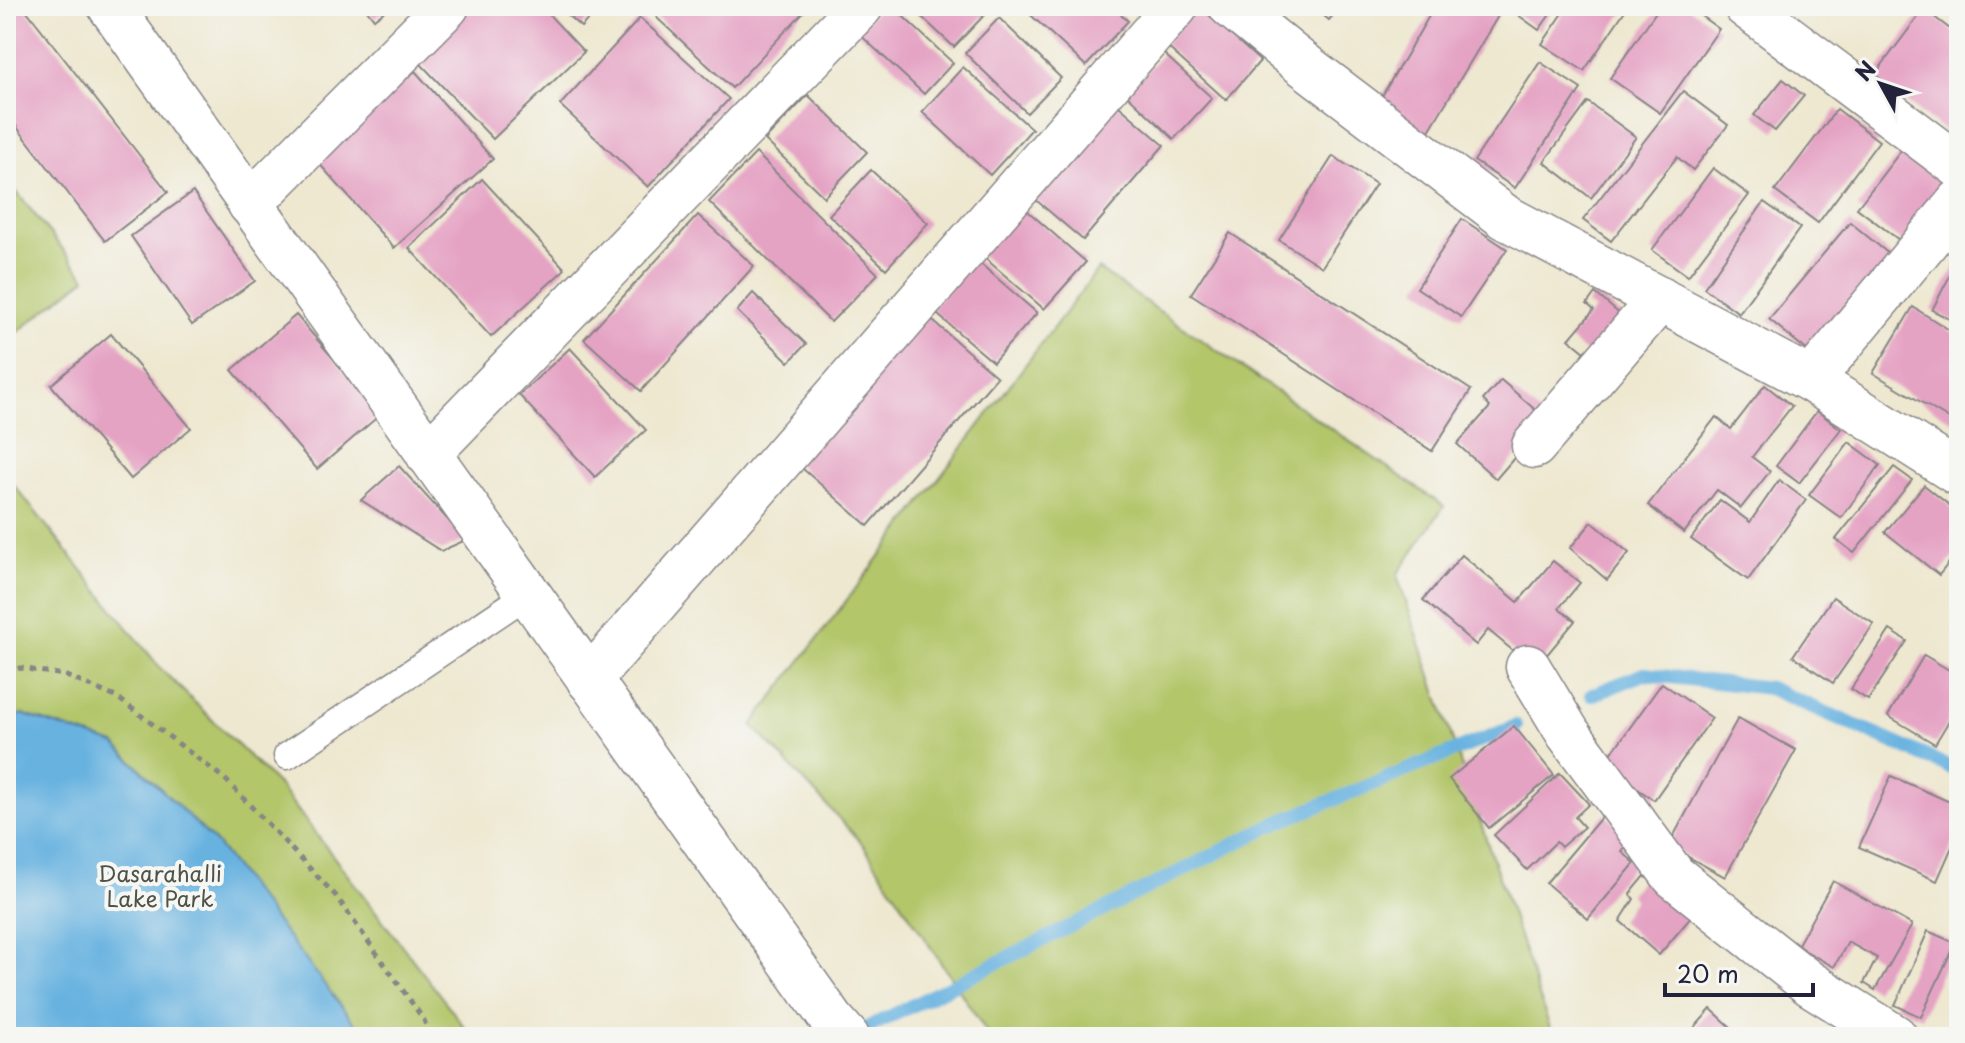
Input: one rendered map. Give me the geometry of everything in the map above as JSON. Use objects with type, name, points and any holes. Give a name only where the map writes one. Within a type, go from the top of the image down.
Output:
[{"type":"street","points":[[110,6],[840,1029]]},
{"type":"street","points":[[250,204],[447,6]]},
{"type":"street","points":[[428,454],[861,6]]},
{"type":"street","points":[[589,680],[1176,6]]},
{"type":"street","points":[[1231,6],[1505,217],[1811,380],[1959,474]]},
{"type":"street","points":[[1746,6],[1959,166]]},
{"type":"street","points":[[1811,380],[1959,202]]},
{"type":"street","points":[[1534,446],[1660,299]]},
{"type":"street","points":[[1528,667],[1568,733],[1674,876],[1809,983],[1895,1037]]},
{"type":"lane","points":[[287,756],[528,594]]},
{"type":"path","points":[[6,671],[20,668],[64,675],[118,698],[225,779],[336,896],[424,1020],[430,1037]]},
{"type":"green space","points":[[6,179],[86,278],[6,341]]},
{"type":"green space","points":[[1098,269],[1444,506],[1397,575],[1553,1037],[990,1037],[861,842],[752,725]]},
{"type":"green space","name":"Dasarahalli Lake Park","points":[[6,475],[161,669],[279,786],[463,1025],[469,1037],[6,1037]]},
{"type":"water","points":[[22,714],[115,744],[215,842],[365,1037],[6,1037],[6,720]]},
{"type":"building","points":[[15,6],[23,6],[168,192],[105,241],[6,113],[6,13]]},
{"type":"building","points":[[364,6],[391,6],[374,19]]},
{"type":"building","points":[[475,6],[541,6],[584,52],[493,139],[418,61]]},
{"type":"building","points":[[557,6],[600,6],[581,27]]},
{"type":"building","points":[[666,6],[809,6],[732,88],[656,17]]},
{"type":"building","points":[[881,6],[892,6],[953,63],[924,94],[857,32]]},
{"type":"building","points":[[910,6],[990,6],[991,8],[954,47]]},
{"type":"building","points":[[1021,6],[1112,6],[1128,21],[1086,66]]},
{"type":"building","points":[[1199,6],[1260,61],[1226,100],[1164,44]]},
{"type":"building","points":[[1312,6],[1340,6],[1329,20]]},
{"type":"building","points":[[1435,6],[1504,6],[1426,136],[1376,106]]},
{"type":"building","points":[[1514,6],[1556,6],[1539,30],[1511,10]]},
{"type":"building","points":[[1568,6],[1628,6],[1584,71],[1542,44]]},
{"type":"building","points":[[1660,6],[1687,6],[1719,29],[1660,113],[1610,78]]},
{"type":"building","points":[[1924,9],[1959,36],[1959,142],[1873,77]]},
{"type":"building","points":[[640,18],[729,99],[648,187],[560,105]]},
{"type":"building","points":[[999,18],[1061,78],[1027,113],[965,53]]},
{"type":"building","points":[[1163,53],[1212,98],[1174,139],[1126,94]]},
{"type":"building","points":[[1540,62],[1581,89],[1515,188],[1474,161]]},
{"type":"building","points":[[963,67],[1032,129],[990,175],[922,112]]},
{"type":"building","points":[[415,71],[493,159],[394,248],[316,160]]},
{"type":"building","points":[[1783,79],[1804,96],[1775,131],[1754,115]]},
{"type":"building","points":[[1683,91],[1728,125],[1693,170],[1677,157],[1611,241],[1583,220]]},
{"type":"building","points":[[808,95],[867,152],[824,197],[765,140]]},
{"type":"building","points":[[1112,100],[1164,145],[1083,240],[1030,195]]},
{"type":"building","points":[[1588,102],[1636,137],[1591,198],[1544,162]]},
{"type":"building","points":[[1837,109],[1879,141],[1818,223],[1775,191]]},
{"type":"building","points":[[1907,143],[1957,181],[1907,246],[1857,208]]},
{"type":"building","points":[[756,153],[878,274],[831,322],[709,202]]},
{"type":"building","points":[[1333,156],[1376,184],[1322,267],[1279,240]]},
{"type":"building","points":[[1713,168],[1749,195],[1688,276],[1652,250]]},
{"type":"building","points":[[871,170],[928,223],[886,269],[829,215]]},
{"type":"building","points":[[482,179],[565,269],[491,337],[409,248]]},
{"type":"building","points":[[193,192],[255,281],[192,325],[131,236]]},
{"type":"building","points":[[1764,202],[1800,228],[1739,313],[1704,288]]},
{"type":"building","points":[[1022,206],[1086,262],[1044,309],[980,254]]},
{"type":"building","points":[[698,215],[754,266],[641,391],[584,339]]},
{"type":"building","points":[[1462,219],[1507,249],[1461,317],[1417,288]]},
{"type":"building","points":[[1850,222],[1896,260],[1815,357],[1769,319]]},
{"type":"building","points":[[1230,233],[1471,390],[1432,451],[1191,294]]},
{"type":"building","points":[[975,259],[1037,313],[993,362],[931,309]]},
{"type":"building","points":[[1956,264],[1959,265],[1959,324],[1932,310]]},
{"type":"building","points":[[753,293],[806,344],[789,362],[737,311]]},
{"type":"building","points":[[1595,293],[1629,322],[1596,361],[1569,339],[1594,310],[1587,304]]},
{"type":"building","points":[[1913,307],[1959,336],[1959,425],[1873,373]]},
{"type":"building","points":[[924,313],[997,377],[868,526],[795,462]]},
{"type":"building","points":[[296,315],[381,414],[317,469],[232,370]]},
{"type":"building","points":[[111,334],[191,428],[131,479],[51,385]]},
{"type":"building","points":[[570,348],[646,430],[595,477],[519,395]]},
{"type":"building","points":[[1501,380],[1547,420],[1496,479],[1457,444],[1490,407],[1483,400]]},
{"type":"building","points":[[1765,385],[1792,406],[1752,457],[1770,471],[1741,508],[1717,490],[1684,533],[1648,505],[1716,417],[1731,429]]},
{"type":"building","points":[[1817,411],[1841,429],[1799,483],[1776,466]]},
{"type":"building","points":[[1849,442],[1880,465],[1841,518],[1809,495]]},
{"type":"building","points":[[399,466],[466,540],[441,551],[361,500]]},
{"type":"building","points":[[1894,467],[1912,480],[1854,553],[1836,539]]},
{"type":"building","points":[[1779,480],[1806,500],[1748,580],[1691,539],[1720,500],[1750,522]]},
{"type":"building","points":[[1924,485],[1959,513],[1959,550],[1939,575],[1885,532]]},
{"type":"building","points":[[1592,522],[1629,553],[1607,580],[1570,548]]},
{"type":"building","points":[[1462,555],[1518,602],[1553,561],[1580,583],[1559,608],[1575,621],[1535,669],[1488,630],[1476,645],[1423,600]]},
{"type":"building","points":[[1833,597],[1874,624],[1833,683],[1793,656]]},
{"type":"building","points":[[1890,630],[1907,641],[1868,700],[1851,689]]},
{"type":"building","points":[[1924,655],[1959,676],[1959,704],[1935,744],[1888,716]]},
{"type":"building","points":[[1662,683],[1712,718],[1654,800],[1603,765]]},
{"type":"building","points":[[1738,718],[1796,750],[1725,877],[1668,846]]},
{"type":"building","points":[[1514,726],[1554,775],[1489,828],[1449,779]]},
{"type":"building","points":[[1560,773],[1589,804],[1575,817],[1584,827],[1561,847],[1556,842],[1527,870],[1494,835]]},
{"type":"building","points":[[1891,776],[1959,806],[1959,831],[1937,881],[1859,847]]},
{"type":"building","points":[[1604,814],[1633,838],[1622,852],[1635,863],[1588,919],[1546,883]]},
{"type":"building","points":[[1645,876],[1692,916],[1659,955],[1620,921],[1634,899],[1630,894]]},
{"type":"building","points":[[1833,881],[1912,925],[1875,990],[1864,983],[1877,958],[1848,942],[1834,967],[1797,946]]},
{"type":"building","points":[[1928,931],[1955,943],[1921,1017],[1895,1005]]},
{"type":"building","points":[[1711,1009],[1742,1037],[1686,1037]]},
{"type":"waterway","points":[[1592,695],[1644,674],[1769,688],[1959,771]]},
{"type":"waterway","points":[[849,1037],[1279,822],[1516,726]]}]
